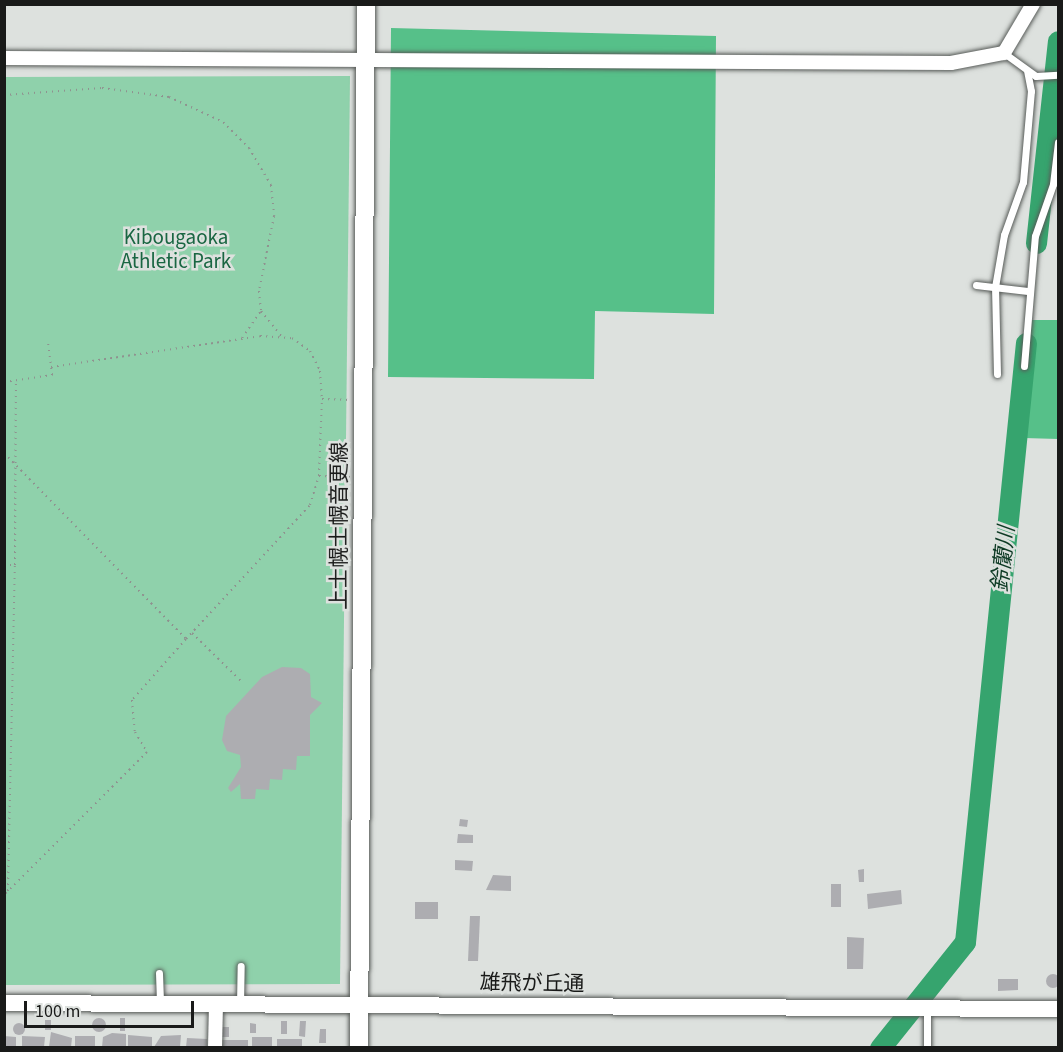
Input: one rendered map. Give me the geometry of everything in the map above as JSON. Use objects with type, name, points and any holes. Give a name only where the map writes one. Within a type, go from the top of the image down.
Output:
[{"type":"main road","name":"上士幌士幌音更線","points":[[359,1047],[361,478],[366,4]]},
{"type":"street","points":[[4,58],[951,63],[1004,53],[1034,4]]},
{"type":"street","name":"雄飛が丘通","points":[[4,1003],[216,1005],[359,1003],[927,1011],[1059,1009]]},
{"type":"street","points":[[215,1047],[216,1005]]},
{"type":"lane","points":[[1004,53],[1027,71],[1059,75]]},
{"type":"lane","points":[[997,374],[994,287],[1004,234],[1023,182],[1031,91],[1027,71]]},
{"type":"lane","points":[[1024,366],[1028,291],[1059,142]]},
{"type":"lane","points":[[976,285],[1028,291]]},
{"type":"lane","points":[[240,1005],[241,966]]},
{"type":"lane","points":[[159,973],[160,1004]]},
{"type":"lane","points":[[927,1011],[927,1047]]},
{"type":"path","points":[[4,95],[102,88],[169,98],[223,122],[249,148],[272,185],[274,216],[259,291],[261,311],[283,338],[310,351],[320,371],[322,399],[319,476],[310,505],[132,700],[135,732],[147,752],[4,895]]},
{"type":"path","points":[[242,338],[261,311]]},
{"type":"path","points":[[51,367],[242,338],[283,338]]},
{"type":"path","points":[[4,382],[52,375],[48,343]]},
{"type":"path","points":[[8,891],[17,466],[16,380]]},
{"type":"path","points":[[322,399],[362,400]]},
{"type":"path","points":[[4,453],[186,639]]},
{"type":"path","points":[[319,476],[361,478]]},
{"type":"path","points":[[4,565],[15,565]]},
{"type":"path","points":[[192,633],[243,682]]},
{"type":"green space","points":[[391,28],[716,36],[714,314],[595,311],[594,379],[388,377]]},
{"type":"green space","name":"Kibougaoka Athletic Park","points":[[350,76],[340,984],[5,985],[5,77]]},
{"type":"green space","points":[[1029,320],[1058,320],[1058,439],[1024,438]]},
{"type":"building","points":[[282,667],[301,668],[310,674],[311,697],[322,703],[310,715],[310,756],[297,756],[296,770],[283,769],[282,780],[270,779],[269,790],[256,789],[255,799],[241,799],[240,784],[231,792],[228,788],[241,767],[240,755],[227,751],[222,740],[226,716],[262,677]]},
{"type":"building","points":[[460,819],[468,820],[467,827],[459,826]]},
{"type":"building","points":[[458,834],[473,835],[473,843],[457,843]]},
{"type":"building","points":[[455,860],[473,861],[472,871],[455,870]]},
{"type":"building","points":[[864,869],[864,882],[859,882],[858,870]]},
{"type":"building","points":[[493,875],[511,876],[511,891],[486,890]]},
{"type":"building","points":[[831,884],[841,884],[841,907],[831,907]]},
{"type":"building","points":[[901,890],[902,904],[868,909],[867,894]]},
{"type":"building","points":[[415,902],[438,902],[438,919],[415,919]]},
{"type":"building","points":[[470,916],[480,916],[478,961],[468,961]]},
{"type":"building","points":[[847,937],[864,938],[863,969],[847,969]]},
{"type":"building","points":[[1053,974],[1058,976],[1060,981],[1058,986],[1053,988],[1048,986],[1046,981],[1048,976]]},
{"type":"building","points":[[998,979],[1018,979],[1018,990],[998,991]]},
{"type":"building","points":[[96,1018],[102,1018],[106,1025],[102,1032],[96,1032],[92,1028],[92,1022]]},
{"type":"building","points":[[120,1018],[125,1018],[125,1031],[120,1031]]},
{"type":"building","points":[[45,1020],[51,1020],[51,1030],[45,1030]]},
{"type":"building","points":[[281,1021],[287,1021],[287,1034],[281,1034]]},
{"type":"building","points":[[300,1021],[306,1021],[305,1037],[299,1036]]},
{"type":"building","points":[[19,1023],[25,1029],[19,1035],[13,1029]]},
{"type":"building","points":[[250,1023],[256,1024],[256,1033],[250,1033]]},
{"type":"building","points":[[222,1027],[229,1027],[229,1037],[222,1037]]},
{"type":"building","points":[[320,1029],[326,1029],[326,1043],[319,1043]]},
{"type":"building","points":[[51,1032],[72,1038],[71,1047],[49,1047]]},
{"type":"building","points":[[112,1033],[126,1034],[126,1047],[102,1047],[103,1037]]},
{"type":"building","points":[[128,1035],[152,1037],[152,1047],[128,1047]]},
{"type":"building","points":[[181,1035],[180,1047],[154,1047],[161,1036]]},
{"type":"building","points":[[4,1036],[16,1037],[16,1047],[4,1047]]},
{"type":"building","points":[[22,1036],[45,1037],[44,1047],[22,1047]]},
{"type":"building","points":[[75,1036],[95,1036],[95,1047],[75,1047]]},
{"type":"building","points":[[252,1037],[272,1037],[272,1047],[252,1047]]},
{"type":"building","points":[[187,1038],[207,1039],[207,1047],[186,1047]]},
{"type":"building","points":[[277,1039],[302,1039],[302,1047],[277,1047]]},
{"type":"building","points":[[222,1040],[248,1040],[248,1047],[222,1047]]},
{"type":"waterway","name":"鈴蘭川","points":[[1036,243],[1058,41]]},
{"type":"waterway","name":"鈴蘭川","points":[[880,1048],[965,942],[1026,343]]}]
